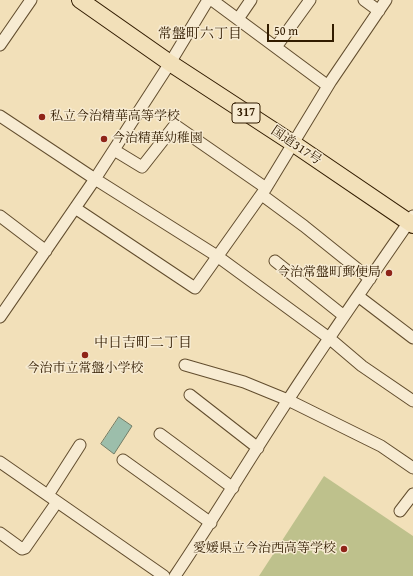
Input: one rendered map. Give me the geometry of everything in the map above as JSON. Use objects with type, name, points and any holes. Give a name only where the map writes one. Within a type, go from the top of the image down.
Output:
[{"type":"highway","name":"国道317号","points":[[80,0],[170,63],[412,221]]},
{"type":"street","points":[[1,43],[31,0]]},
{"type":"street","points":[[0,318],[114,150],[170,63],[208,0]]},
{"type":"street","points":[[212,0],[328,86]]},
{"type":"street","points":[[238,19],[251,0]]},
{"type":"street","points":[[276,47],[310,0]]},
{"type":"street","points":[[364,0],[379,11]]},
{"type":"street","points":[[75,208],[195,288],[264,191],[328,86],[386,0]]},
{"type":"street","points":[[0,116],[95,179],[217,256],[329,338],[362,366],[413,401]]},
{"type":"street","points":[[114,150],[142,167],[175,125],[264,191],[304,226],[370,279]]},
{"type":"street","points":[[0,216],[46,251]]},
{"type":"street","points":[[175,576],[211,523],[288,400],[329,338],[412,221]]},
{"type":"street","points":[[275,261],[344,316]]},
{"type":"street","points":[[358,296],[413,338]]},
{"type":"street","points":[[185,365],[244,382],[288,400],[381,446],[413,468]]},
{"type":"street","points":[[190,395],[258,448]]},
{"type":"street","points":[[160,434],[233,488]]},
{"type":"street","points":[[0,532],[22,548],[25,548],[80,445]]},
{"type":"street","points":[[123,460],[211,523]]},
{"type":"street","points":[[0,462],[164,576]]},
{"type":"street","points":[[400,511],[413,494]]},
{"type":"green space","name":"愛媛県立今治西高等学校","points":[[324,476],[413,536],[413,576],[259,576]]},
{"type":"shaded area","points":[[119,417],[132,426],[114,454],[101,444]]},
{"type":"place","name":"私立今治精華高等学校","points":[[42,117]]},
{"type":"place","name":"今治精華幼稚園","points":[[104,139]]},
{"type":"place","name":"今治常盤町郵便局","points":[[389,273]]},
{"type":"place","name":"今治市立常盤小学校","points":[[85,355]]},
{"type":"place","name":"愛媛県立今治西高等学校","points":[[344,549]]},
{"type":"district","name":"常盤町六丁目","points":[[200,34]]},
{"type":"district","name":"中日吉町二丁目","points":[[143,343]]}]
